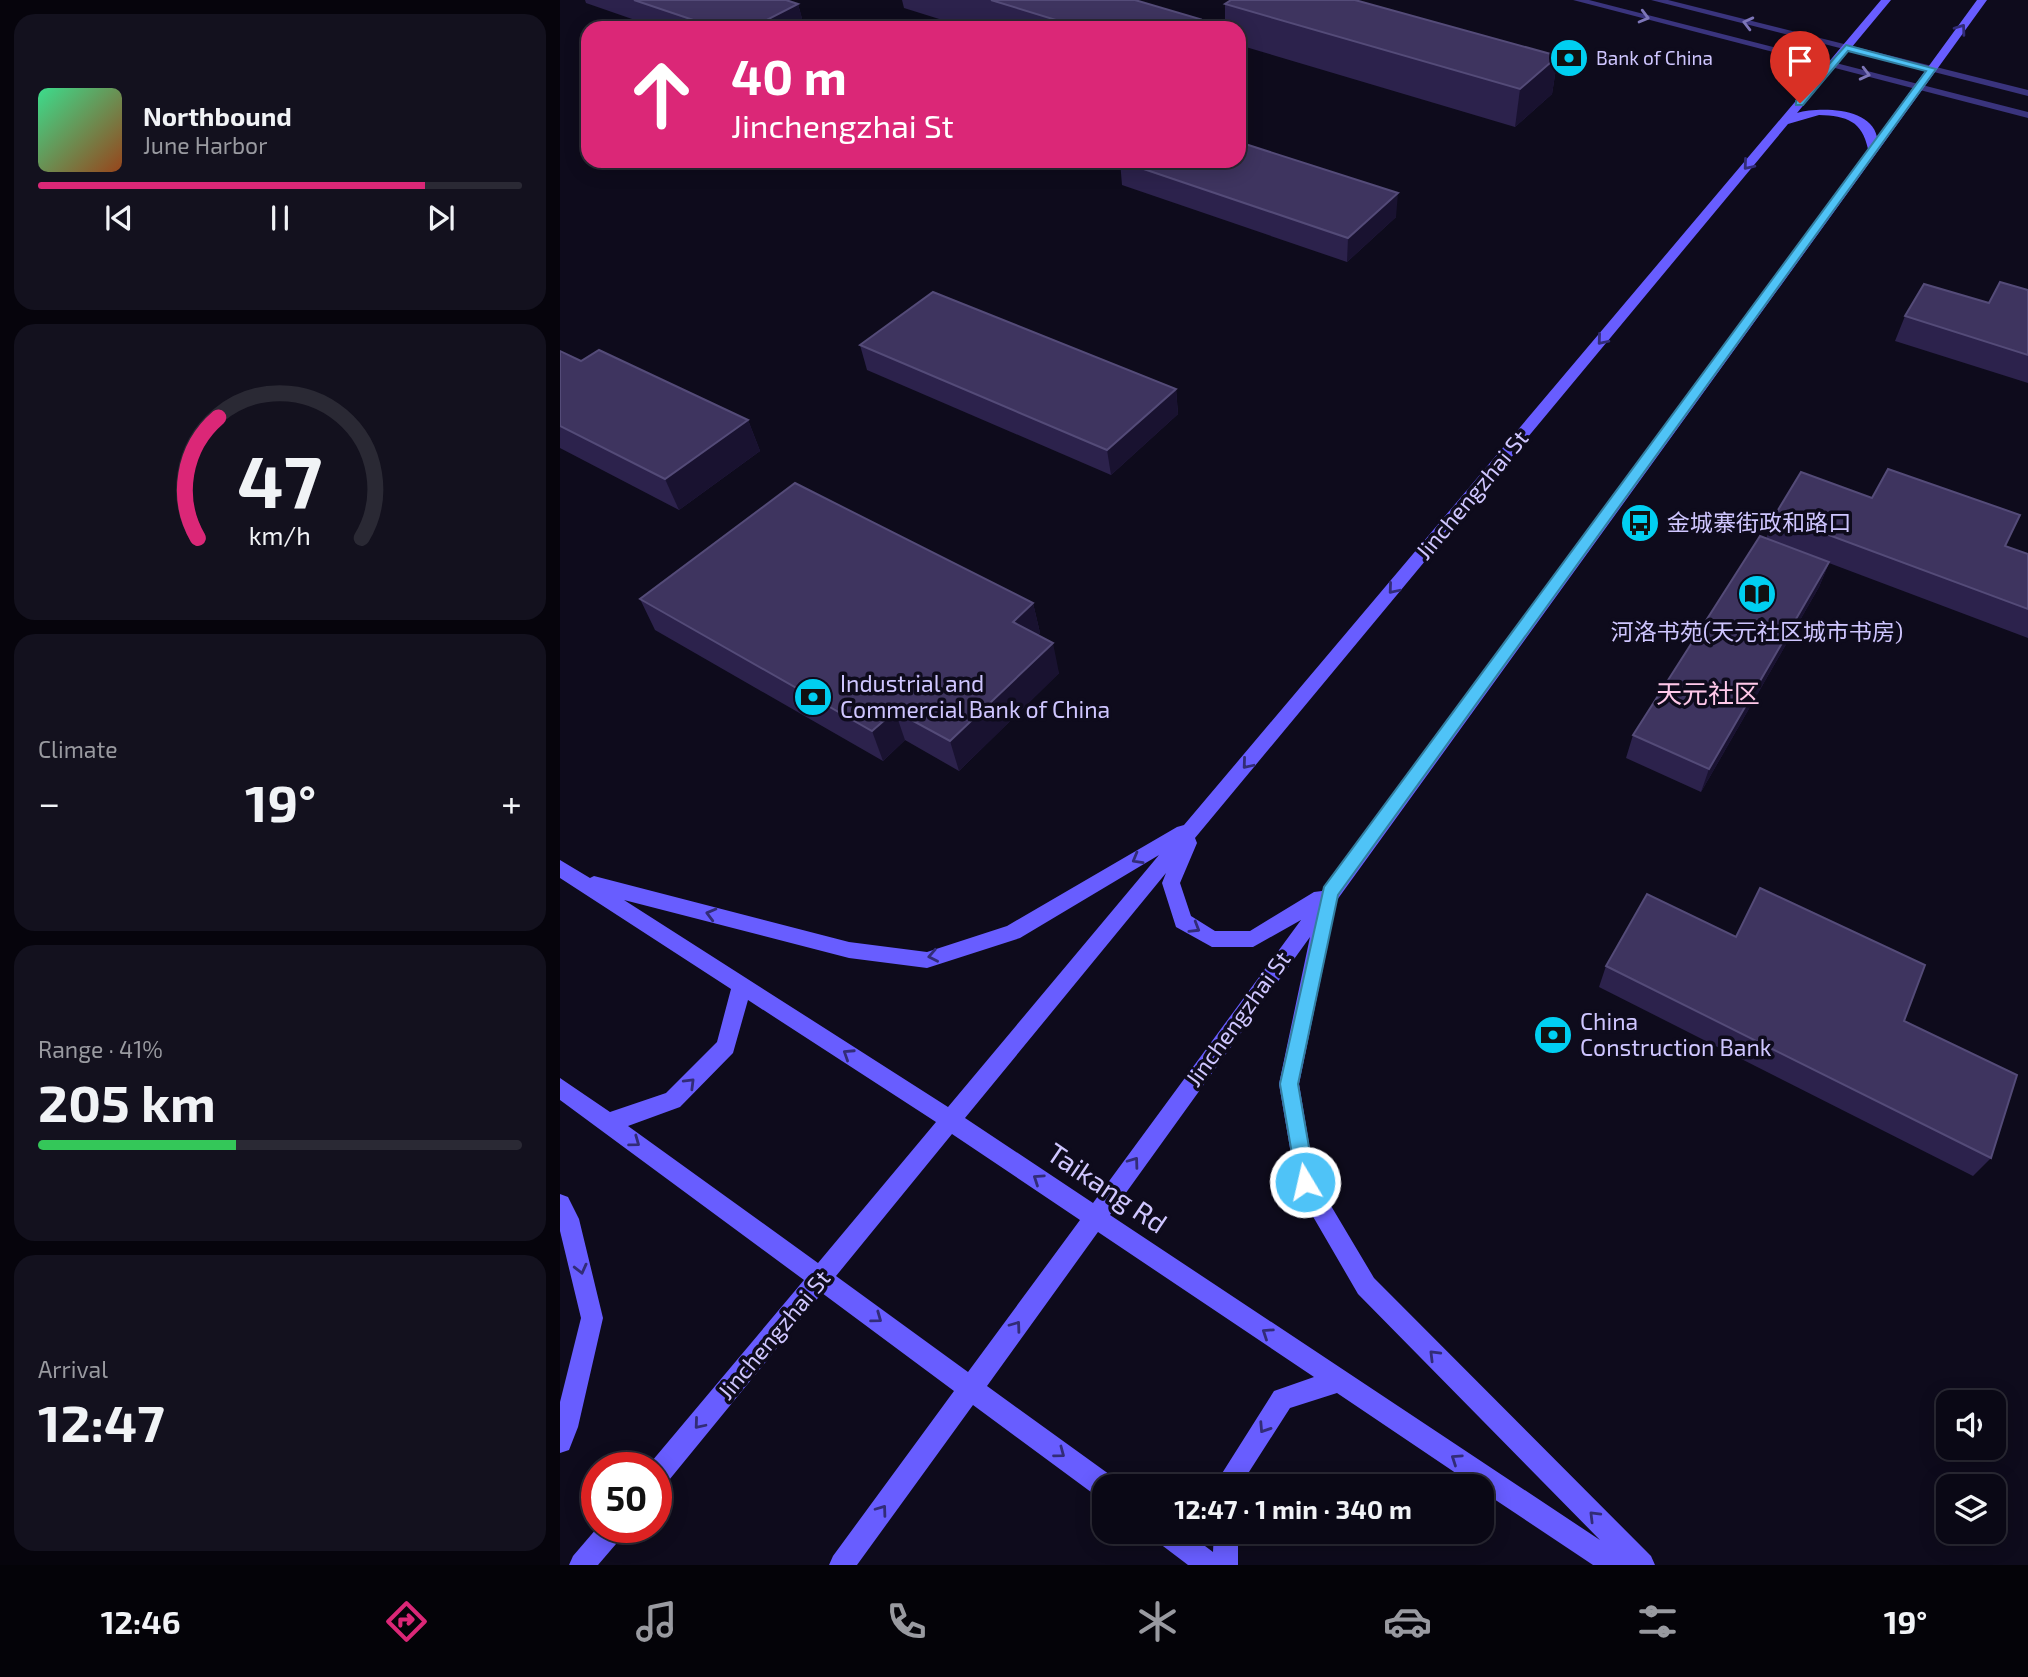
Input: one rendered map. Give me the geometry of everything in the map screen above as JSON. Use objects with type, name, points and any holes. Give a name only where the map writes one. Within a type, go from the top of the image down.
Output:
[{"type":"main road","name":"Jinchengzhai St","points":[[672,1457],[1195,825],[1886,0]]},
{"type":"main road","name":"Jinchengzhai St","points":[[842,1565],[1982,0]]},
{"type":"main road","points":[[1784,122],[1804,112],[1832,112],[1865,125],[1870,131],[1873,148]]},
{"type":"main road","points":[[578,880],[849,950],[928,960],[1013,932],[1195,825]]},
{"type":"main road","points":[[1195,825],[1171,883],[1183,921],[1212,939],[1253,939],[1330,892]]},
{"type":"main road","name":"Taikang Rd","points":[[560,868],[950,1120],[1615,1565]]},
{"type":"main road","points":[[1330,892],[1289,1084],[1305,1182],[1366,1286],[1642,1565]]},
{"type":"main road","points":[[608,1123],[673,1100],[726,1047],[742,986]]},
{"type":"main road","points":[[560,1088],[1092,1477]]},
{"type":"main road","points":[[560,1205],[568,1219],[592,1318],[566,1427],[560,1441]]},
{"type":"main road","points":[[1234,1474],[1282,1399],[1338,1381]]},
{"type":"main road","points":[[582,1565],[600,1543]]},
{"type":"main road","points":[[1181,1544],[1209,1565]]},
{"type":"main road","points":[[1225,1565],[1226,1544]]},
{"type":"street","points":[[1578,0],[2028,115]]},
{"type":"street","points":[[1656,0],[2028,93]]},
{"type":"building","points":[[634,0],[786,0],[798,4],[765,21],[696,21]]},
{"type":"building","points":[[991,0],[1135,0],[1200,19],[1197,21],[1059,21]]},
{"type":"building","points":[[1231,0],[1355,0],[1558,56],[1520,89],[1225,4]]},
{"type":"building","points":[[1246,144],[1398,193],[1348,238],[1141,168],[1246,168]]},
{"type":"building","points":[[2000,282],[2028,290],[2028,355],[1905,316],[1924,284],[1989,303]]},
{"type":"building","points":[[933,292],[1176,389],[1107,450],[860,345]]},
{"type":"building","points":[[599,350],[748,420],[665,479],[560,426],[560,351],[581,361]]},
{"type":"building","points":[[1888,469],[2020,515],[2005,546],[2028,554],[2028,609],[1775,515],[1801,472],[1872,498]]},
{"type":"building","points":[[795,483],[1033,603],[1013,622],[1053,643],[950,741],[895,711],[872,731],[640,599]]},
{"type":"building","points":[[1760,536],[1829,562],[1709,769],[1633,735]]},
{"type":"building","points":[[1760,888],[1925,965],[1904,1021],[2017,1075],[1991,1158],[1606,966],[1647,894],[1736,937]]},
{"type":"place","name":"Bank of China","points":[[1569,58]]},
{"type":"place","name":"金城寨街政和路口","points":[[1640,523]]},
{"type":"place","name":"河洛书苑(天元社区城市书房)","points":[[1757,594]]},
{"type":"place","name":"Industrial and Commercial Bank of China","points":[[813,697]]},
{"type":"place","name":"China Construction Bank","points":[[1553,1035]]},
{"type":"district","name":"天元社区","points":[[1708,694]]},
{"type":"route","points":[[1305,1182],[1289,1084],[1330,892],[1932,69],[1846,48],[1800,103]]}]
